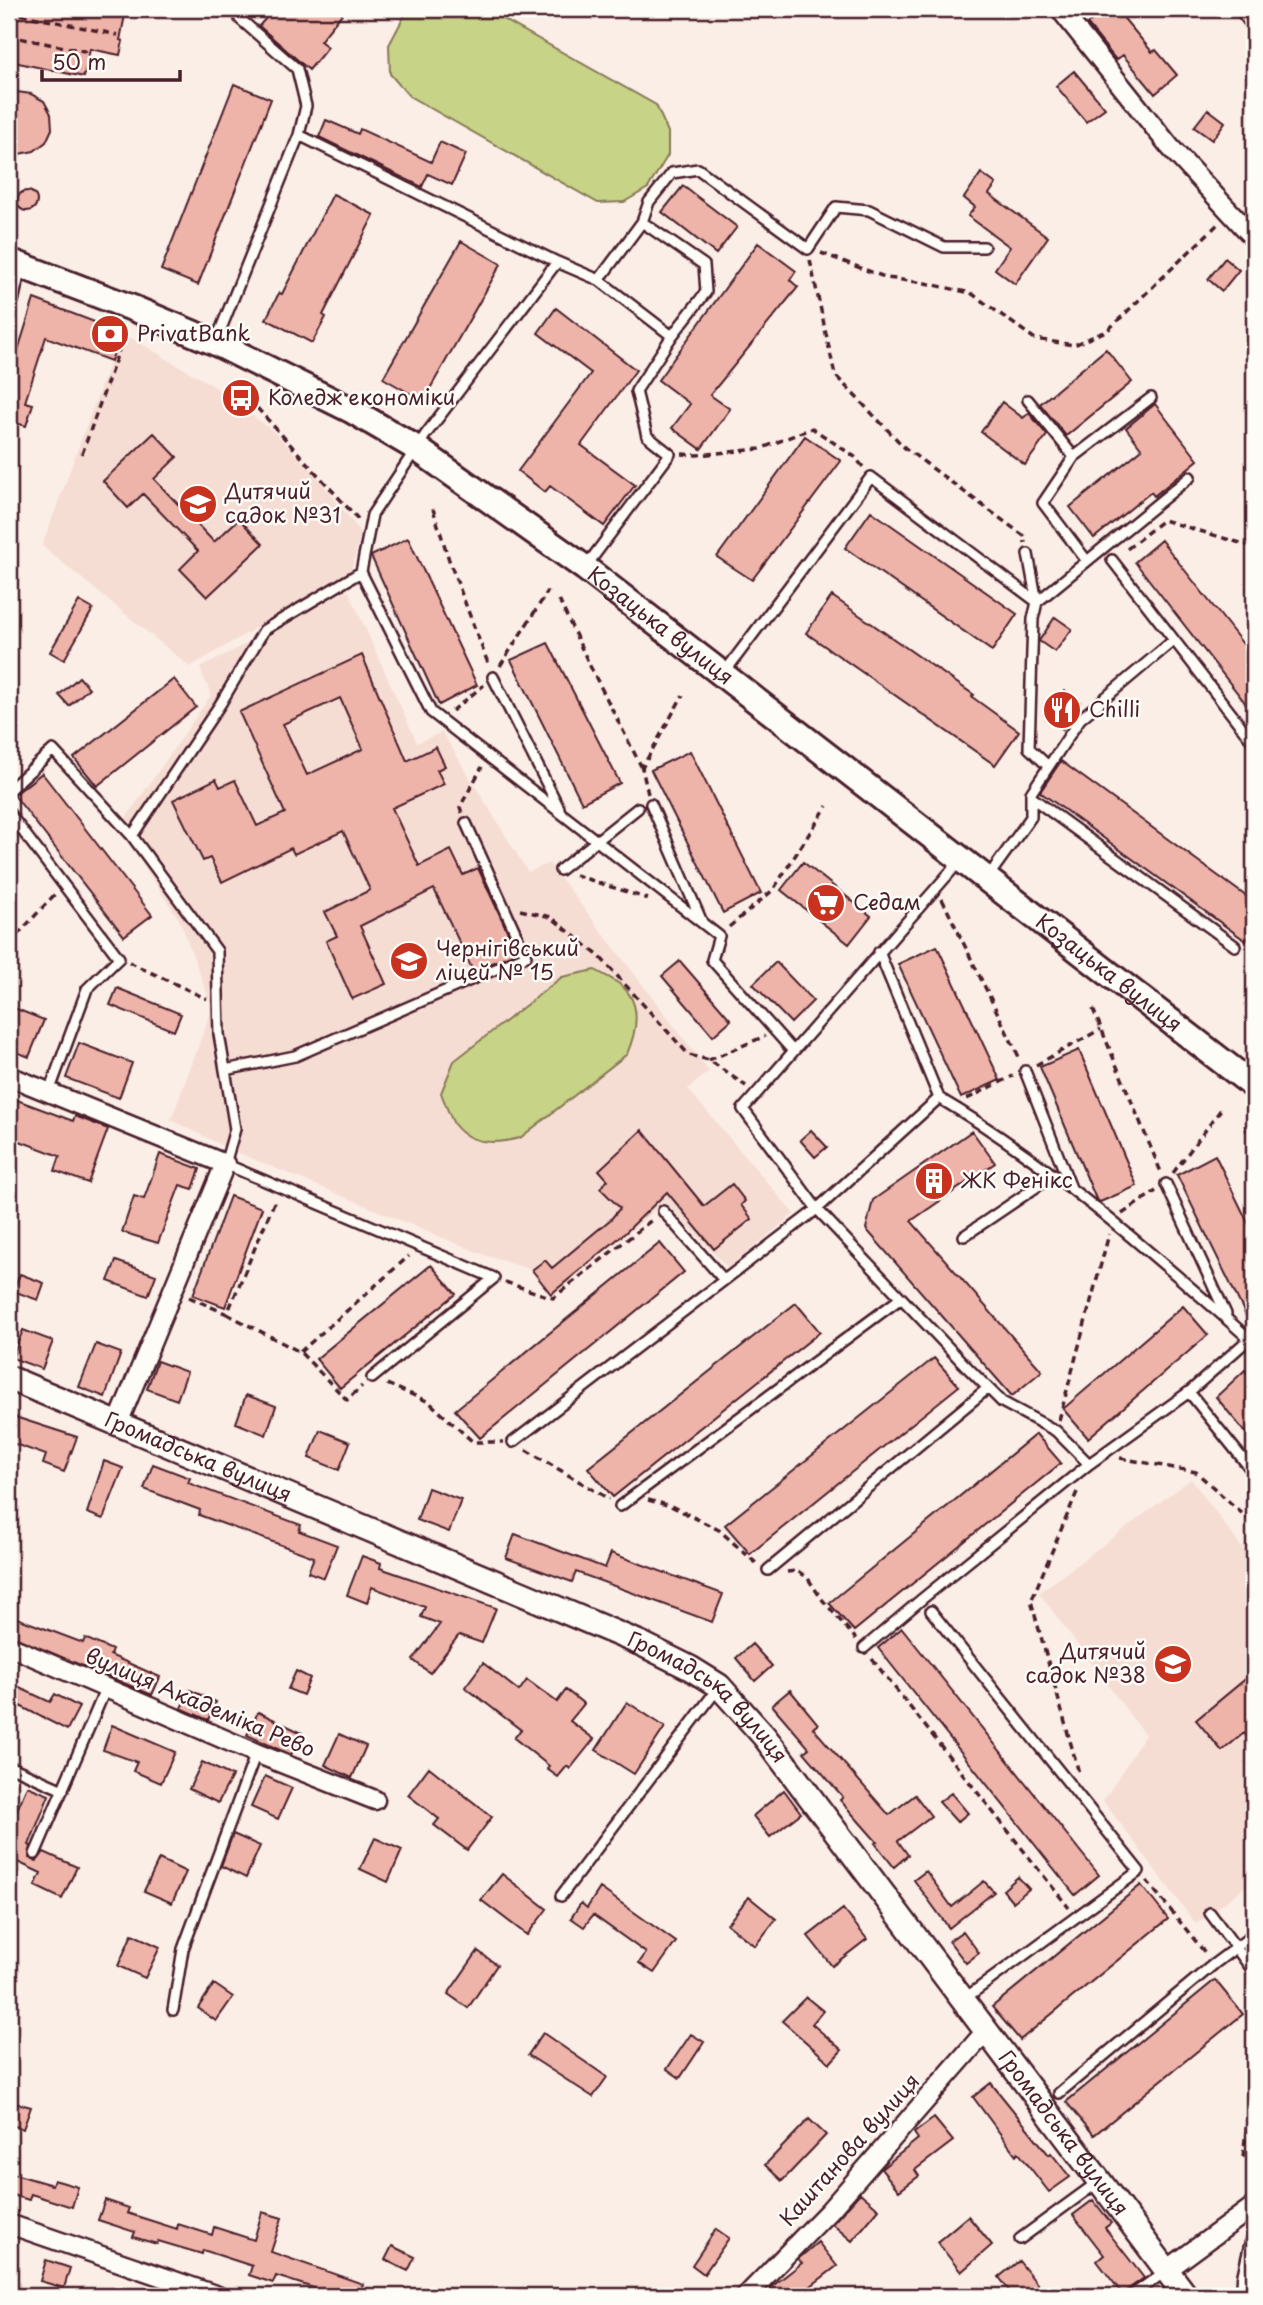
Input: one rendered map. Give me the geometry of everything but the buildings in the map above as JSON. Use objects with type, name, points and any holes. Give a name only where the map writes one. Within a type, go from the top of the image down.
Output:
[{"type":"main road","name":"Козацька вулиця","points":[[13,263],[216,343],[351,410],[416,448],[585,568],[1254,1086]]},
{"type":"street","points":[[1060,9],[1170,147],[1254,238]]},
{"type":"street","points":[[9,299],[13,263]]},
{"type":"street","points":[[9,1076],[225,1164],[118,1423]]},
{"type":"street","name":"Громадська вулиця","points":[[9,1378],[642,1644],[719,1686],[764,1736],[1186,2296]]},
{"type":"street","name":"вулиця Академіка Рево","points":[[9,1646],[256,1753],[375,1800]]},
{"type":"street","name":"Каштанова вулиця","points":[[746,2296],[829,2211],[986,2031]]},
{"type":"street","points":[[1167,2270],[1254,2206]]},
{"type":"street","points":[[9,2224],[218,2296]]},
{"type":"street","points":[[1246,2296],[1254,2246]]},
{"type":"lane","points":[[216,343],[299,135],[306,106],[297,69],[240,19],[246,9]]},
{"type":"lane","points":[[299,135],[556,262],[599,280],[672,336]]},
{"type":"lane","points":[[599,280],[642,222],[649,202],[672,173],[698,169],[808,249],[836,207],[869,210],[944,247],[984,247]]},
{"type":"lane","points":[[585,568],[670,454],[647,436],[636,391],[672,336],[706,292],[704,265],[642,222]]},
{"type":"lane","points":[[556,262],[416,448],[372,515],[361,572],[431,712],[719,936],[712,960],[793,1051]]},
{"type":"lane","points":[[1087,561],[1043,503],[1074,457],[1152,398]]},
{"type":"lane","points":[[1028,400],[1074,457]]},
{"type":"lane","points":[[723,674],[871,477],[1037,602]]},
{"type":"lane","points":[[1037,602],[1190,477]]},
{"type":"lane","points":[[1028,554],[1037,602],[1033,619],[1029,748],[1048,766]]},
{"type":"lane","points":[[1112,560],[1254,743]]},
{"type":"lane","points":[[132,836],[221,703],[264,630],[361,572]]},
{"type":"lane","points":[[988,878],[1031,817],[1031,797],[1080,719],[1174,640]]},
{"type":"lane","points":[[493,677],[562,813]]},
{"type":"lane","points":[[9,790],[54,750],[132,836],[217,951],[219,1034],[235,1129],[225,1164],[494,1278],[372,1378]]},
{"type":"lane","points":[[1031,797],[1235,946]]},
{"type":"lane","points":[[651,804],[703,923]]},
{"type":"lane","points":[[560,870],[638,808]]},
{"type":"lane","points":[[9,813],[119,958],[87,989],[49,1092]]},
{"type":"lane","points":[[225,1070],[295,1056],[526,956],[466,822]]},
{"type":"lane","points":[[962,858],[743,1109],[817,1209],[988,1388],[1002,1402],[1056,1431],[1089,1464]]},
{"type":"lane","points":[[864,1648],[1089,1464],[1189,1392],[1252,1341],[1054,1175],[939,1098],[879,952]]},
{"type":"lane","points":[[1025,1071],[1072,1189]]},
{"type":"lane","points":[[513,1442],[817,1209],[939,1098]]},
{"type":"lane","points":[[964,1236],[1054,1175]]},
{"type":"lane","points":[[1166,1184],[1228,1319]]},
{"type":"lane","points":[[663,1211],[724,1280]]},
{"type":"lane","points":[[620,1506],[901,1298]]},
{"type":"lane","points":[[768,1570],[988,1388]]},
{"type":"lane","points":[[1189,1392],[1254,1474]]},
{"type":"lane","points":[[931,1611],[1139,1871],[964,1999]]},
{"type":"lane","points":[[561,1896],[719,1686]]},
{"type":"lane","points":[[35,1854],[106,1688]]},
{"type":"lane","points":[[173,2010],[183,1949],[256,1753]]},
{"type":"lane","points":[[9,1766],[62,1790]]},
{"type":"lane","points":[[1210,1913],[1254,1972]]},
{"type":"lane","points":[[1059,2093],[1213,1964],[1254,1934]]},
{"type":"lane","points":[[1020,2239],[1100,2181]]},
{"type":"lane","points":[[1131,2296],[1167,2270]]},
{"type":"path","points":[[9,12],[118,35]]},
{"type":"path","points":[[9,36],[89,52]]},
{"type":"path","points":[[808,249],[887,278],[971,293],[1035,339],[1074,345],[1108,330],[1230,212]]},
{"type":"path","points":[[808,249],[835,375],[905,448],[1024,536],[1028,554]]},
{"type":"path","points":[[82,454],[126,330]]},
{"type":"path","points":[[249,398],[369,531]]},
{"type":"path","points":[[670,454],[697,455],[760,449],[812,428],[855,457],[871,477]]},
{"type":"path","points":[[433,509],[450,563],[493,677]]},
{"type":"path","points":[[1112,560],[1163,520],[1254,547]]},
{"type":"path","points":[[442,719],[493,677],[548,592]]},
{"type":"path","points":[[559,600],[642,768],[651,804]]},
{"type":"path","points":[[642,768],[683,695]]},
{"type":"path","points":[[466,822],[460,807],[488,756]]},
{"type":"path","points":[[719,936],[773,890],[827,806]]},
{"type":"path","points":[[560,870],[650,900]]},
{"type":"path","points":[[9,944],[63,884]]},
{"type":"path","points":[[939,893],[1025,1071]]},
{"type":"path","points":[[504,906],[551,917],[600,957],[689,1055],[709,1060],[757,1093]]},
{"type":"path","points":[[119,958],[218,1005]]},
{"type":"path","points":[[1093,1009],[1166,1184]]},
{"type":"path","points":[[952,1106],[1025,1071],[1101,1029]]},
{"type":"path","points":[[709,1060],[776,1032]]},
{"type":"path","points":[[1056,1431],[1112,1221],[1166,1184],[1222,1108]]},
{"type":"path","points":[[1245,1125],[1254,1152]]},
{"type":"path","points":[[227,1314],[281,1187]]},
{"type":"path","points":[[494,1278],[553,1298],[663,1211]]},
{"type":"path","points":[[300,1352],[421,1246]]},
{"type":"path","points":[[172,1290],[227,1314],[300,1352],[347,1400],[372,1378],[429,1402],[472,1443],[513,1442],[620,1506]]},
{"type":"path","points":[[1102,1455],[1196,1472],[1254,1524]]},
{"type":"path","points":[[1089,1464],[1031,1601],[1089,1808]]},
{"type":"path","points":[[632,1497],[671,1506],[719,1530],[755,1563],[768,1570],[776,1573],[797,1571],[807,1577],[1077,1918]]},
{"type":"path","points":[[1139,1871],[1213,1964]]},
{"type":"path","points":[[1242,2157],[1254,2060]]},
{"type":"shaded area","name":"Дитячий садок №31","points":[[121,332],[212,385],[274,432],[316,475],[361,533],[351,571],[190,667],[42,546]]},
{"type":"shaded area","name":"Чернігівський ліцей № 15","points":[[348,590],[417,743],[442,732],[528,872],[549,863],[709,1071],[688,1089],[794,1214],[728,1268],[665,1202],[555,1294],[532,1270],[487,1256],[229,1149],[171,1120],[210,1014],[210,1002],[180,921],[119,828],[211,695],[200,668]]},
{"type":"shaded area","name":"Дитячий садок №38","points":[[1191,1479],[1254,1564],[1254,1880],[1196,1924],[1103,1801],[1145,1735],[1039,1593]]},
{"type":"green space","points":[[408,9],[485,9],[656,105],[668,132],[668,155],[648,188],[624,202],[598,203],[409,96],[390,74],[389,45]]},
{"type":"green space","points":[[595,970],[620,984],[633,1003],[635,1029],[627,1054],[520,1138],[484,1142],[460,1131],[452,1120],[441,1093],[454,1061],[562,977]]},
{"type":"place","name":"PrivatBank","points":[[110,334]]},
{"type":"place","name":"Коледж економіки","points":[[241,398]]},
{"type":"place","name":"Дитячий садок №31","points":[[198,504]]},
{"type":"place","name":"Chilli","points":[[1062,710]]},
{"type":"place","name":"Седам","points":[[826,903]]},
{"type":"place","name":"Чернігівський ліцей № 15","points":[[409,961]]},
{"type":"place","name":"ЖК Фенікс","points":[[934,1181]]},
{"type":"place","name":"Дитячий садок №38","points":[[1173,1664]]}]
